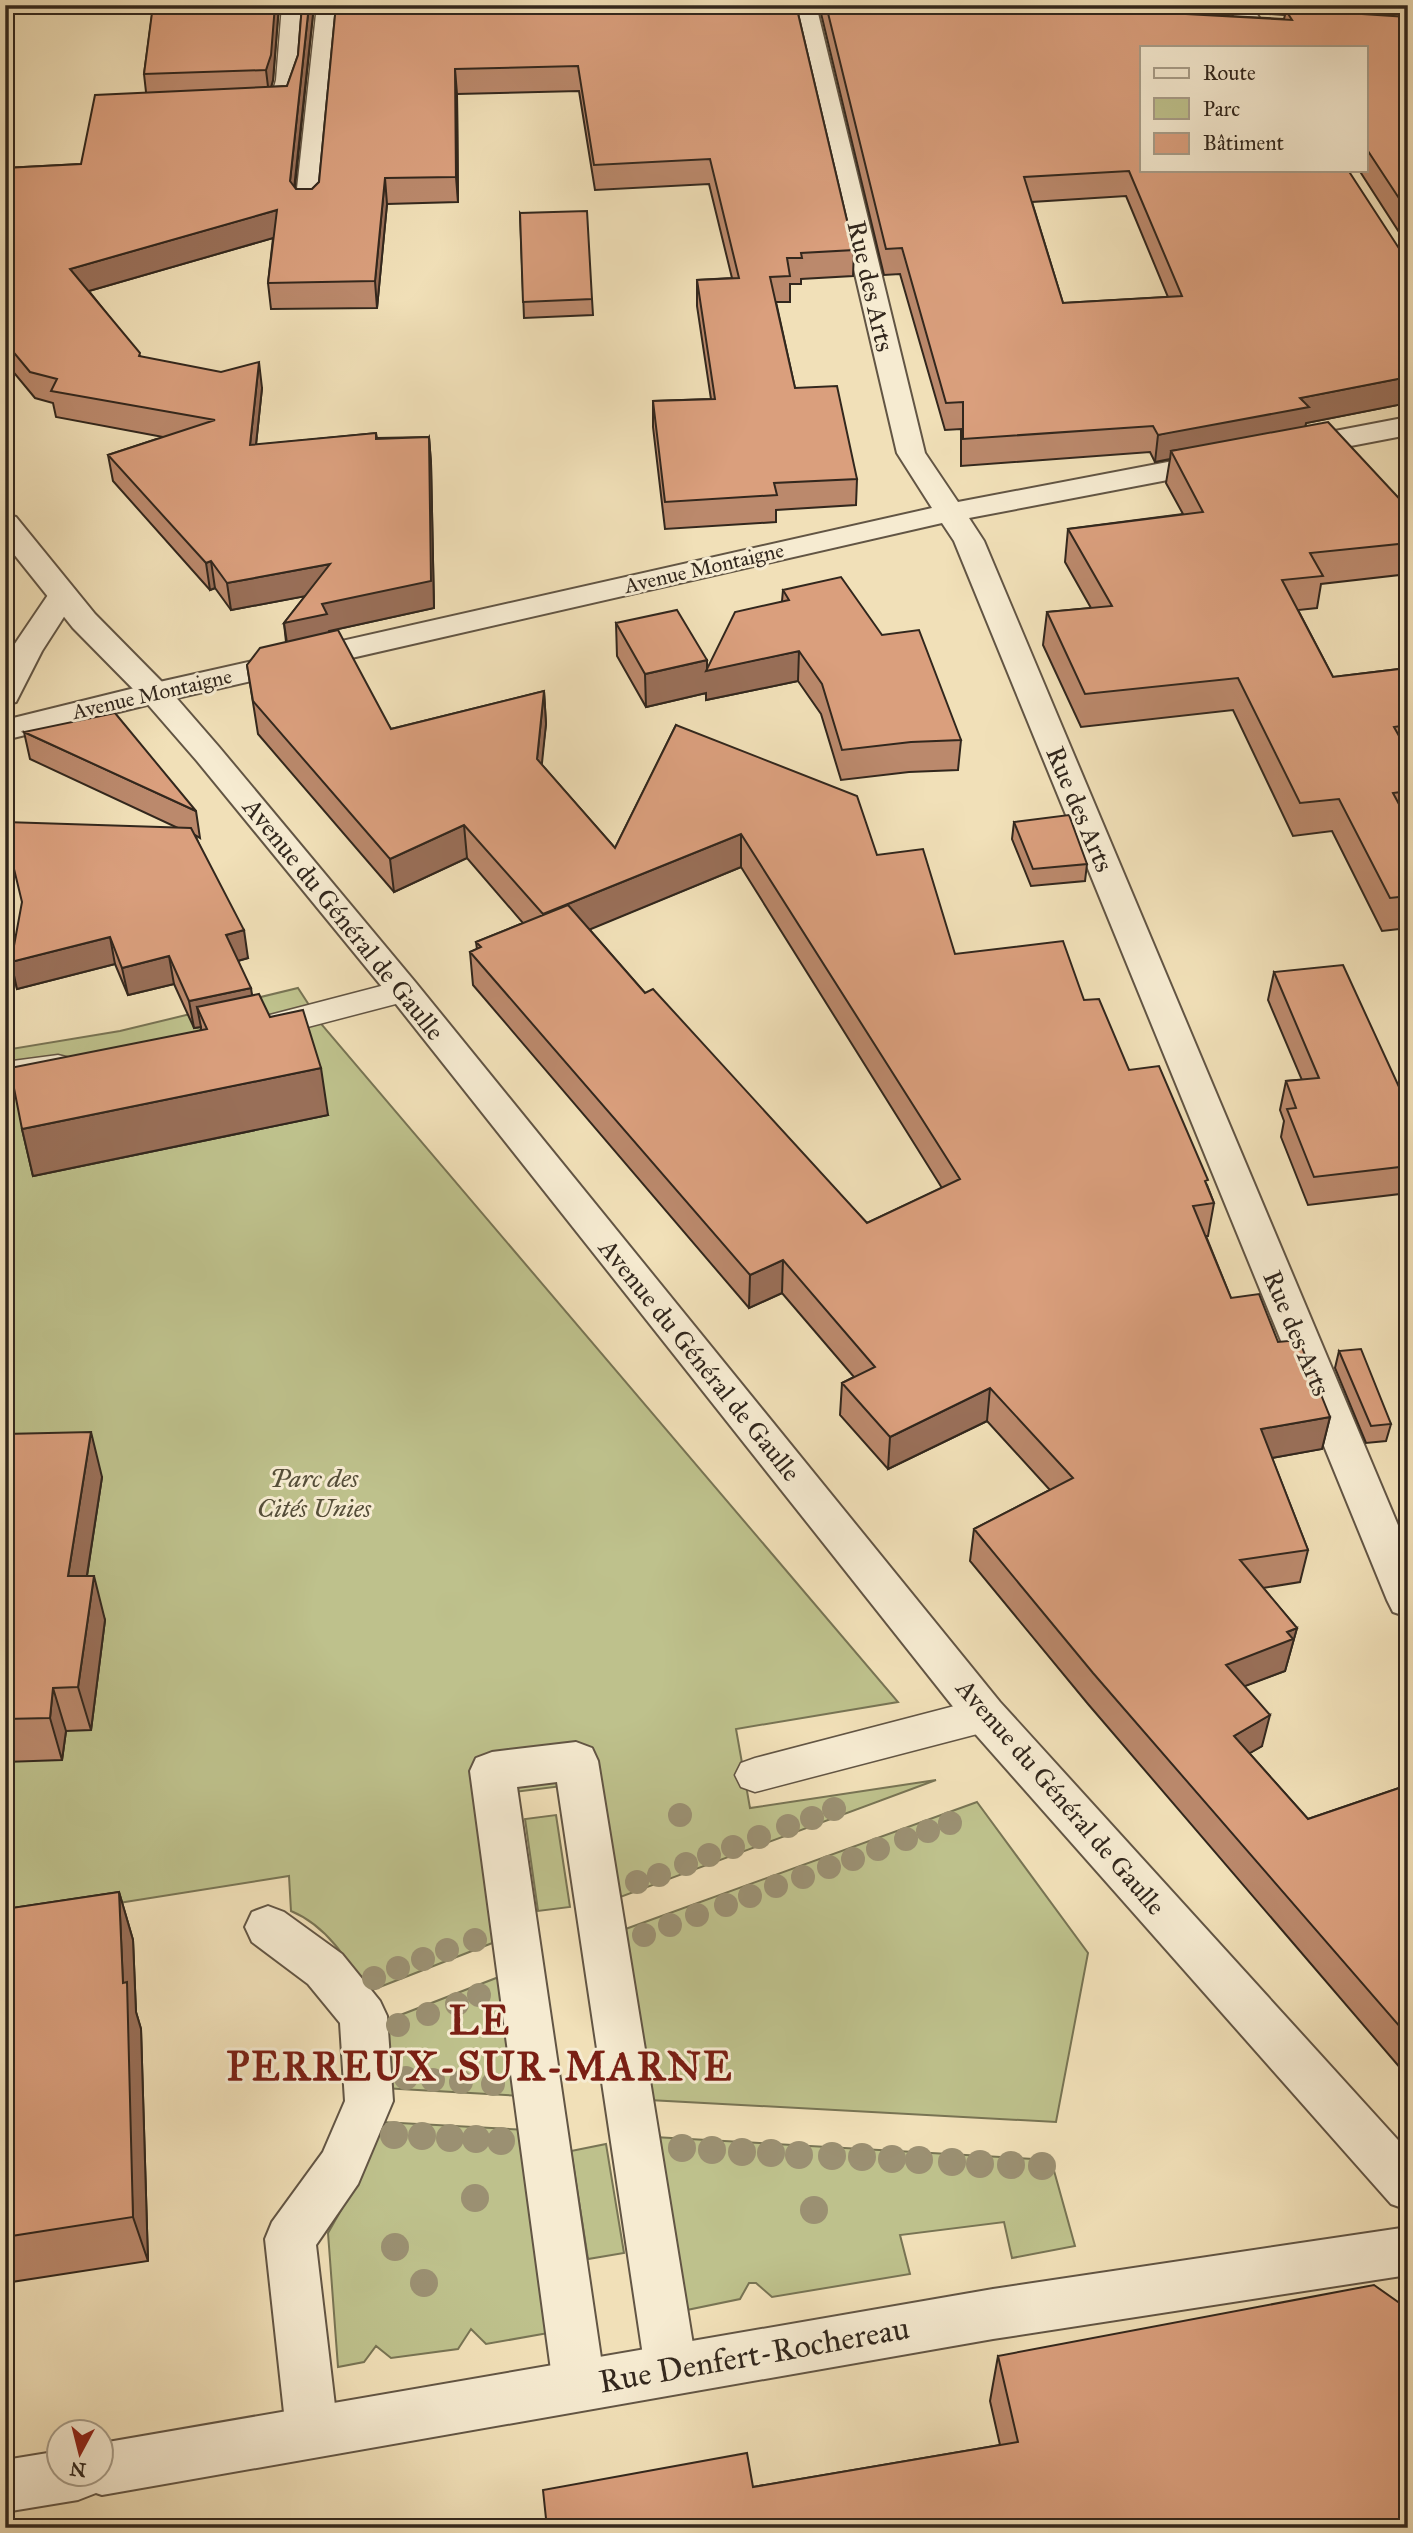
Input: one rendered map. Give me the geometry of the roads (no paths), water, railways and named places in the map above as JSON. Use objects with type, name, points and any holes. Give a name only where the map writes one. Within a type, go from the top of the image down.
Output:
[{"type":"street","name":"Rue des Arts","points":[[804,5],[911,453],[948,513],[969,541],[1408,1600]]},
{"type":"street","points":[[1237,17],[1285,25]]},
{"type":"street","points":[[1237,17],[1265,46]]},
{"type":"street","name":"Avenue Montaigne","points":[[5,730],[155,692],[948,513],[1408,426]]},
{"type":"street","name":"Avenue du Général de Gaulle","points":[[5,523],[84,621],[155,692],[404,991],[985,1715],[1408,2187]]},
{"type":"street","points":[[5,695],[26,651],[63,595]]},
{"type":"street","points":[[579,2385],[492,1771],[576,1761],[671,2369]]},
{"type":"street","points":[[268,1927],[325,1969],[363,2016],[369,2101],[341,2168],[290,2239],[312,2431]]},
{"type":"street","name":"Rue Denfert-Rochereau","points":[[116,2466],[993,2314],[1408,2251]]},
{"type":"street","points":[[5,2486],[46,2479]]},
{"type":"lane","points":[[226,106],[280,104],[287,80],[293,5]]},
{"type":"lane","points":[[307,207],[328,5]]},
{"type":"lane","points":[[229,1035],[404,991]]},
{"type":"lane","points":[[5,1074],[85,1062]]},
{"type":"lane","points":[[755,1775],[985,1715]]},
{"type":"district","name":"LE PERREUX-SUR-MARNE","points":[[480,2043]]},
{"type":"park label","name":"Parc des Cités Unies","points":[[314,1493]]}]
